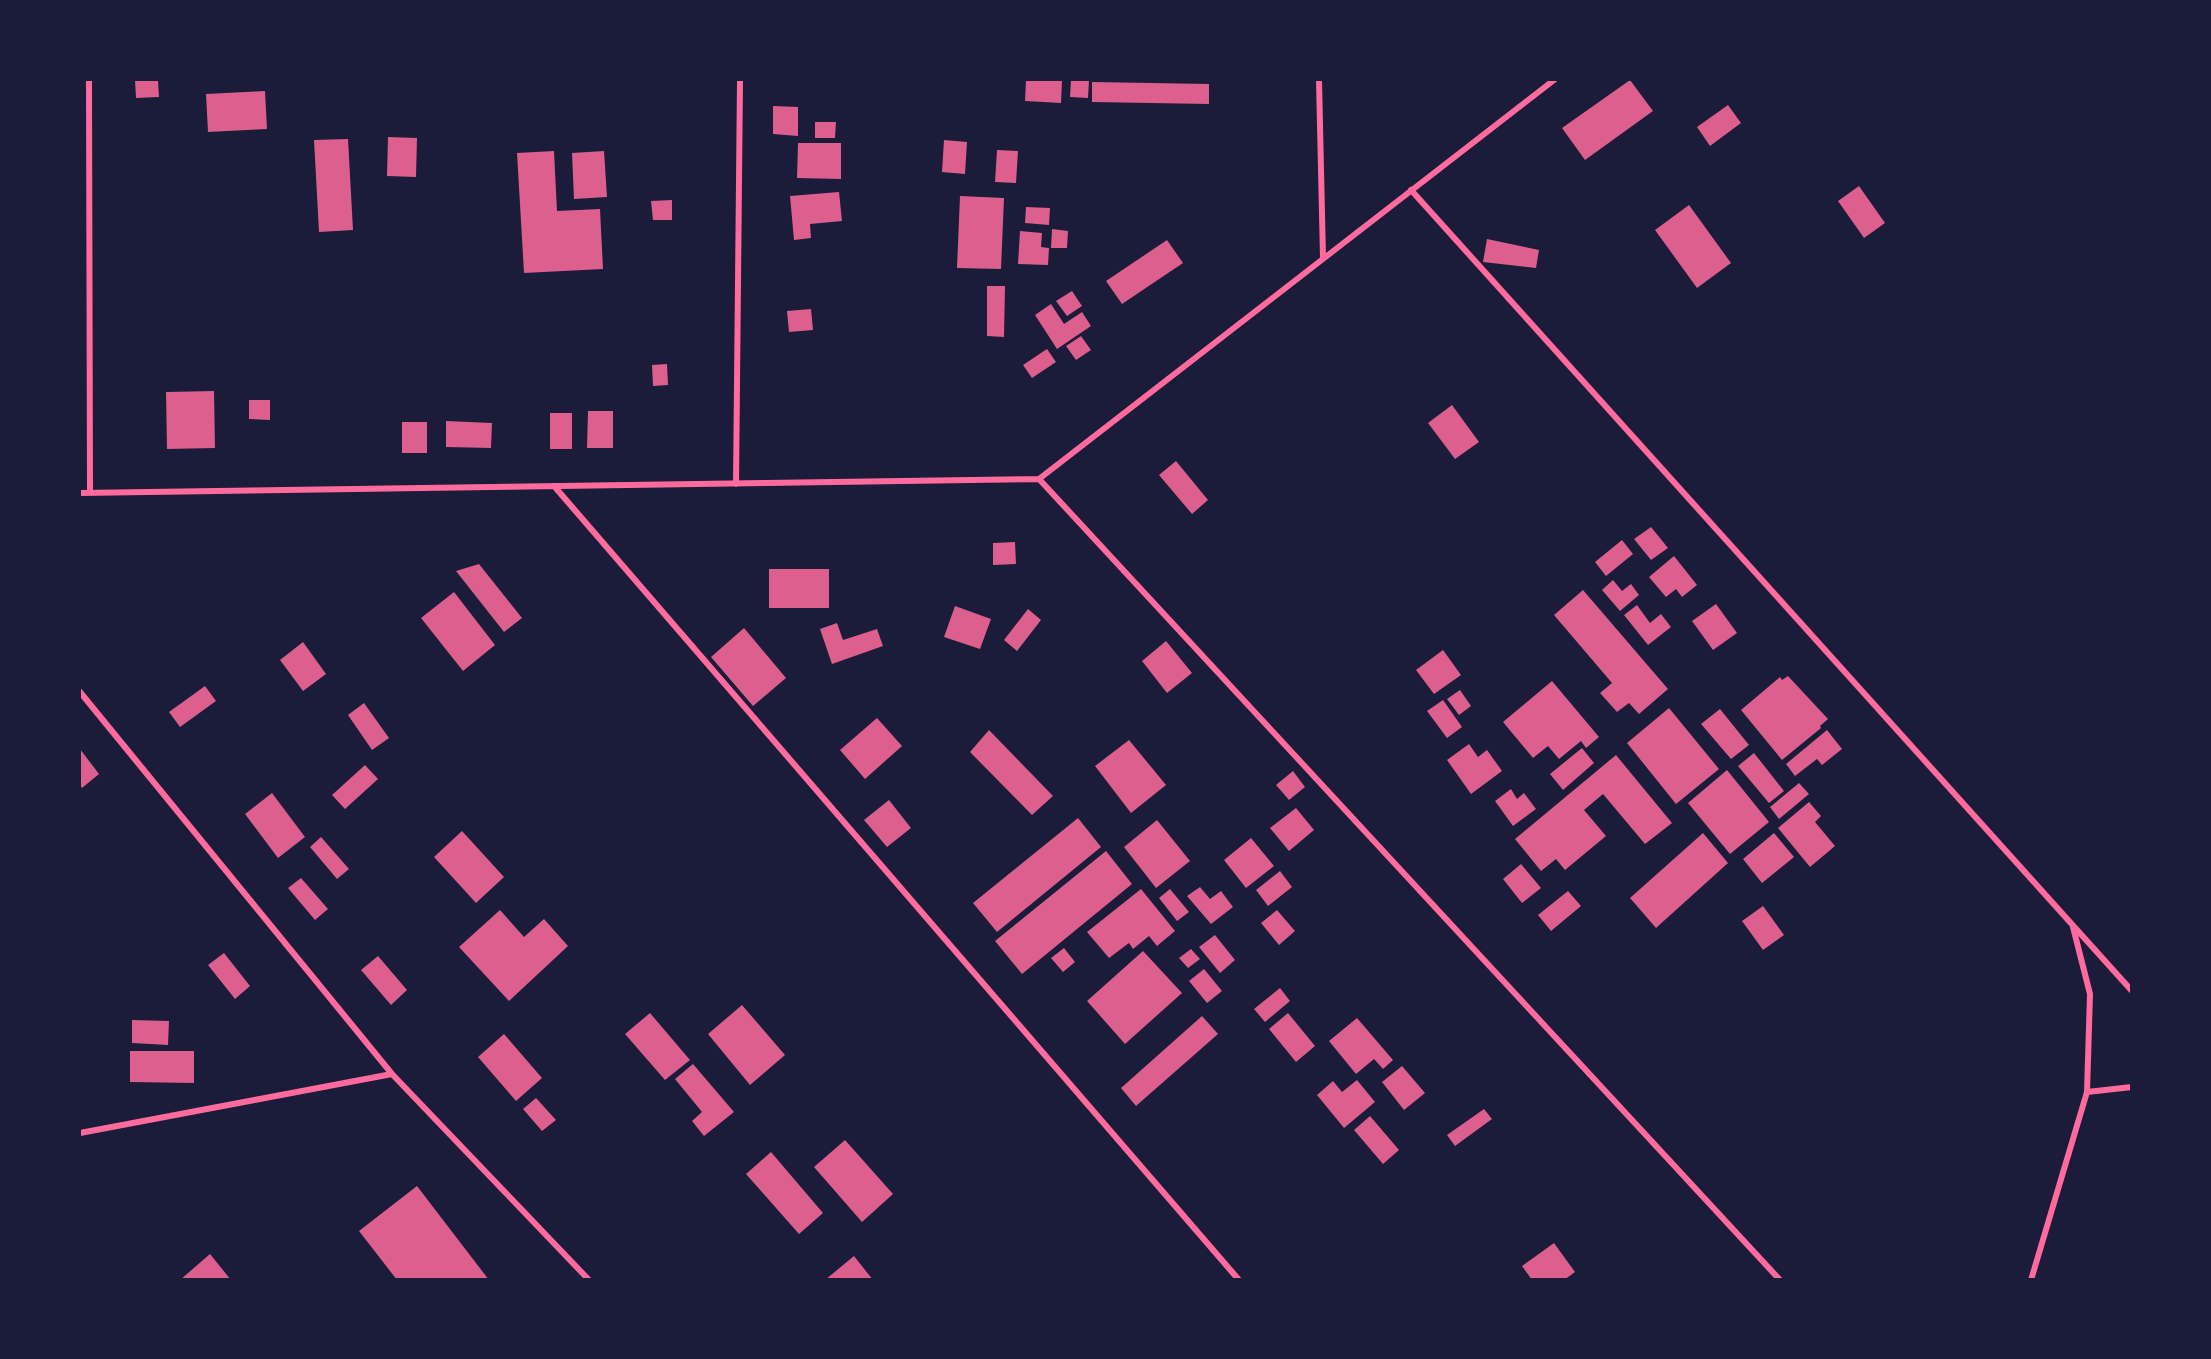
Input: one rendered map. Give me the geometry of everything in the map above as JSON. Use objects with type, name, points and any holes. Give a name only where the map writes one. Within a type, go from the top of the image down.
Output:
[{"type":"street","points":[[89,80],[90,493]]},
{"type":"street","points":[[736,484],[740,80]]},
{"type":"street","points":[[1320,80],[1323,258]]},
{"type":"street","points":[[80,493],[1039,479],[1554,80]]},
{"type":"street","points":[[1411,190],[2132,991]]},
{"type":"street","points":[[1039,479],[1780,1280]]},
{"type":"street","points":[[554,486],[1239,1280]]},
{"type":"street","points":[[80,692],[392,1074],[589,1280]]},
{"type":"street","points":[[2031,1280],[2087,1092],[2090,994],[2073,926]]},
{"type":"street","points":[[80,1133],[392,1074]]},
{"type":"street","points":[[2087,1092],[2132,1087]]},
{"type":"building","points":[[135,80],[158,80],[159,97],[136,98]]},
{"type":"building","points":[[1026,80],[1062,80],[1061,103],[1025,101]]},
{"type":"building","points":[[1071,80],[1089,80],[1088,98],[1070,97]]},
{"type":"building","points":[[1630,80],[1653,111],[1585,160],[1562,128]]},
{"type":"building","points":[[1092,82],[1209,84],[1209,104],[1092,102]]},
{"type":"building","points":[[265,91],[267,129],[208,132],[206,94]]},
{"type":"building","points":[[1728,105],[1741,123],[1710,146],[1697,127]]},
{"type":"building","points":[[773,106],[798,107],[798,136],[773,134]]},
{"type":"building","points":[[815,122],[836,122],[835,138],[815,138]]},
{"type":"building","points":[[388,137],[417,138],[416,177],[387,176]]},
{"type":"building","points":[[348,139],[353,230],[319,232],[314,140]]},
{"type":"building","points":[[944,140],[967,142],[965,174],[942,172]]},
{"type":"building","points":[[798,143],[841,143],[841,179],[797,178]]},
{"type":"building","points":[[997,150],[1018,151],[1016,183],[995,182]]},
{"type":"building","points":[[554,151],[557,211],[600,209],[603,269],[524,273],[517,153]]},
{"type":"building","points":[[604,151],[607,197],[574,199],[572,153]]},
{"type":"building","points":[[1859,186],[1885,223],[1864,238],[1838,201]]},
{"type":"building","points":[[839,192],[842,221],[810,224],[811,238],[794,240],[790,196]]},
{"type":"building","points":[[960,196],[1004,198],[1001,269],[957,268]]},
{"type":"building","points":[[672,200],[672,220],[653,220],[651,201]]},
{"type":"building","points":[[1689,205],[1731,263],[1697,288],[1655,230]]},
{"type":"building","points":[[1026,207],[1050,208],[1049,225],[1025,223]]},
{"type":"building","points":[[1052,229],[1068,231],[1067,248],[1051,248]]},
{"type":"building","points":[[1020,231],[1042,233],[1041,247],[1049,248],[1048,265],[1018,264]]},
{"type":"building","points":[[1487,239],[1539,250],[1536,268],[1483,262]]},
{"type":"building","points":[[1167,240],[1183,263],[1122,304],[1106,281]]},
{"type":"building","points":[[987,286],[1005,286],[1004,337],[987,336]]},
{"type":"building","points":[[1072,291],[1082,306],[1067,316],[1056,301]]},
{"type":"building","points":[[1051,304],[1064,324],[1082,312],[1091,326],[1057,349],[1035,315]]},
{"type":"building","points":[[811,309],[813,330],[789,332],[787,311]]},
{"type":"building","points":[[1081,336],[1091,350],[1076,360],[1066,346]]},
{"type":"building","points":[[1047,349],[1056,362],[1032,378],[1023,365]]},
{"type":"building","points":[[667,364],[668,385],[653,386],[652,365]]},
{"type":"building","points":[[214,391],[215,448],[167,449],[166,392]]},
{"type":"building","points":[[249,400],[270,400],[270,420],[249,419]]},
{"type":"building","points":[[1452,405],[1479,442],[1455,459],[1428,423]]},
{"type":"building","points":[[588,411],[613,411],[613,448],[587,448]]},
{"type":"building","points":[[550,413],[572,413],[572,449],[550,449]]},
{"type":"building","points":[[446,421],[492,423],[491,448],[446,447]]},
{"type":"building","points":[[402,422],[427,422],[427,453],[402,453]]},
{"type":"building","points":[[1176,461],[1208,500],[1192,514],[1159,475]]},
{"type":"building","points":[[1651,527],[1668,548],[1651,560],[1634,539]]},
{"type":"building","points":[[1622,540],[1633,554],[1606,576],[1595,562]]},
{"type":"building","points":[[1015,542],[1016,564],[993,565],[993,543]]},
{"type":"building","points":[[1674,556],[1697,585],[1682,597],[1676,589],[1666,597],[1649,577]]},
{"type":"building","points":[[479,564],[522,618],[504,632],[456,571]]},
{"type":"building","points":[[769,569],[829,569],[829,608],[769,608]]},
{"type":"building","points":[[1613,580],[1622,591],[1631,584],[1639,595],[1620,611],[1602,590]]},
{"type":"building","points":[[1583,590],[1668,689],[1639,714],[1629,703],[1617,712],[1600,693],[1612,683],[1554,615]]},
{"type":"building","points":[[454,592],[495,645],[463,671],[421,618]]},
{"type":"building","points":[[1716,604],[1737,633],[1713,650],[1692,621]]},
{"type":"building","points":[[1637,605],[1650,623],[1661,614],[1671,627],[1648,645],[1624,615]]},
{"type":"building","points":[[955,606],[991,619],[980,649],[944,637]]},
{"type":"building","points":[[1028,609],[1041,620],[1017,651],[1004,640]]},
{"type":"building","points":[[837,623],[843,640],[877,629],[883,646],[832,664],[820,629]]},
{"type":"building","points":[[744,628],[786,678],[753,706],[711,657]]},
{"type":"building","points":[[1166,641],[1192,673],[1167,693],[1142,661]]},
{"type":"building","points":[[303,642],[326,674],[303,691],[280,660]]},
{"type":"building","points":[[1443,650],[1461,675],[1434,694],[1416,670]]},
{"type":"building","points":[[1788,676],[1828,719],[1820,726],[1821,728],[1782,760],[1741,710],[1780,677],[1782,680]]},
{"type":"building","points":[[1552,681],[1599,737],[1586,748],[1581,741],[1559,759],[1548,746],[1533,758],[1503,722]]},
{"type":"building","points":[[205,686],[216,701],[180,727],[169,712]]},
{"type":"building","points":[[1460,690],[1471,706],[1459,715],[1447,699]]},
{"type":"building","points":[[1443,700],[1462,727],[1447,738],[1427,711]]},
{"type":"building","points":[[364,703],[389,738],[372,750],[348,715]]},
{"type":"building","points":[[1669,708],[1719,769],[1676,804],[1627,743]]},
{"type":"building","points":[[1720,709],[1749,745],[1731,759],[1701,724]]},
{"type":"building","points":[[877,718],[902,746],[865,779],[840,750]]},
{"type":"building","points":[[989,730],[1053,796],[1032,815],[970,752]]},
{"type":"building","points":[[1827,730],[1842,749],[1822,765],[1817,759],[1795,776],[1786,764]]},
{"type":"building","points":[[1129,740],[1166,785],[1131,813],[1095,766]]},
{"type":"building","points":[[1469,744],[1478,757],[1487,750],[1502,771],[1471,794],[1447,760]]},
{"type":"building","points":[[1582,748],[1594,763],[1563,790],[1550,774]]},
{"type":"building","points":[[80,749],[99,774],[82,788],[80,785]]},
{"type":"building","points":[[1754,753],[1784,791],[1769,803],[1738,766]]},
{"type":"building","points":[[1616,755],[1672,823],[1645,844],[1603,794],[1584,810],[1606,836],[1565,870],[1556,859],[1541,871],[1515,839]]},
{"type":"building","points":[[365,765],[378,779],[345,809],[332,795]]},
{"type":"building","points":[[1727,770],[1769,822],[1730,854],[1688,803]]},
{"type":"building","points":[[1293,771],[1305,787],[1289,800],[1276,785]]},
{"type":"building","points":[[1799,783],[1809,794],[1779,819],[1770,807]]},
{"type":"building","points":[[1511,789],[1517,799],[1524,793],[1536,809],[1513,826],[1495,801]]},
{"type":"building","points":[[272,793],[305,837],[278,858],[245,814]]},
{"type":"building","points":[[889,800],[911,828],[887,847],[864,820]]},
{"type":"building","points":[[1809,802],[1821,816],[1815,822],[1835,846],[1810,867],[1778,828]]},
{"type":"building","points":[[1296,808],[1314,830],[1289,851],[1270,828]]},
{"type":"building","points":[[1078,818],[1101,847],[997,932],[973,903]]},
{"type":"building","points":[[1157,820],[1190,861],[1156,888],[1124,847]]},
{"type":"building","points":[[462,831],[504,877],[476,903],[434,857]]},
{"type":"building","points":[[1703,833],[1728,863],[1656,928],[1630,898]]},
{"type":"building","points":[[1774,833],[1794,857],[1762,883],[1743,859]]},
{"type":"building","points":[[321,837],[349,869],[337,879],[310,847]]},
{"type":"building","points":[[1251,838],[1274,866],[1246,888],[1224,860]]},
{"type":"building","points":[[1106,851],[1132,884],[1022,974],[995,941]]},
{"type":"building","points":[[1521,864],[1541,888],[1522,903],[1503,879]]},
{"type":"building","points":[[1280,871],[1292,887],[1268,906],[1256,890]]},
{"type":"building","points":[[301,878],[328,909],[315,920],[288,888]]},
{"type":"building","points":[[1200,887],[1210,899],[1221,891],[1233,907],[1211,924],[1187,896]]},
{"type":"building","points":[[1141,889],[1175,931],[1157,946],[1149,936],[1133,949],[1129,943],[1109,958],[1087,932]]},
{"type":"building","points":[[1170,889],[1189,912],[1177,921],[1159,898]]},
{"type":"building","points":[[1568,891],[1581,906],[1551,931],[1538,915]]},
{"type":"building","points":[[1763,906],[1784,935],[1763,950],[1742,921]]},
{"type":"building","points":[[500,910],[524,937],[544,919],[568,946],[509,1001],[459,947]]},
{"type":"building","points":[[1277,910],[1295,931],[1279,945],[1261,923]]},
{"type":"building","points":[[1215,935],[1235,960],[1220,973],[1199,947]]},
{"type":"building","points":[[1064,948],[1075,962],[1063,972],[1051,958]]},
{"type":"building","points":[[1191,949],[1200,959],[1188,968],[1179,958]]},
{"type":"building","points":[[1143,951],[1182,993],[1125,1044],[1087,1001]]},
{"type":"building","points":[[224,953],[250,986],[235,999],[208,965]]},
{"type":"building","points":[[378,956],[407,990],[391,1005],[361,970]]},
{"type":"building","points":[[1204,969],[1222,991],[1207,1003],[1189,981]]},
{"type":"building","points":[[1280,988],[1290,1001],[1265,1022],[1254,1009]]},
{"type":"building","points":[[742,1005],[785,1055],[750,1085],[708,1034]]},
{"type":"building","points":[[650,1013],[690,1060],[665,1080],[625,1034]]},
{"type":"building","points":[[1288,1013],[1315,1046],[1296,1062],[1269,1029]]},
{"type":"building","points":[[1202,1016],[1218,1034],[1136,1106],[1121,1088]]},
{"type":"building","points":[[1357,1018],[1393,1060],[1383,1069],[1374,1059],[1356,1074],[1329,1041]]},
{"type":"building","points":[[132,1020],[169,1021],[168,1045],[132,1043]]},
{"type":"building","points":[[504,1034],[542,1078],[516,1101],[478,1057]]},
{"type":"building","points":[[130,1051],[194,1051],[194,1083],[130,1082]]},
{"type":"building","points":[[693,1064],[734,1112],[704,1136],[692,1121],[702,1112],[675,1079]]},
{"type":"building","points":[[1402,1066],[1425,1093],[1404,1110],[1382,1082]]},
{"type":"building","points":[[1357,1080],[1375,1102],[1344,1128],[1317,1095],[1333,1081],[1342,1092]]},
{"type":"building","points":[[536,1098],[556,1120],[542,1131],[523,1109]]},
{"type":"building","points":[[1484,1109],[1492,1119],[1455,1146],[1447,1135]]},
{"type":"building","points":[[1370,1116],[1399,1150],[1383,1164],[1354,1130]]},
{"type":"building","points":[[845,1140],[893,1194],[862,1222],[814,1167]]},
{"type":"building","points":[[771,1152],[823,1213],[799,1234],[746,1174]]},
{"type":"building","points":[[417,1186],[489,1280],[397,1280],[359,1231]]},
{"type":"building","points":[[1554,1243],[1575,1272],[1564,1280],[1532,1280],[1522,1266]]},
{"type":"building","points":[[210,1254],[231,1280],[180,1280]]},
{"type":"building","points":[[854,1256],[873,1280],[825,1280]]}]
